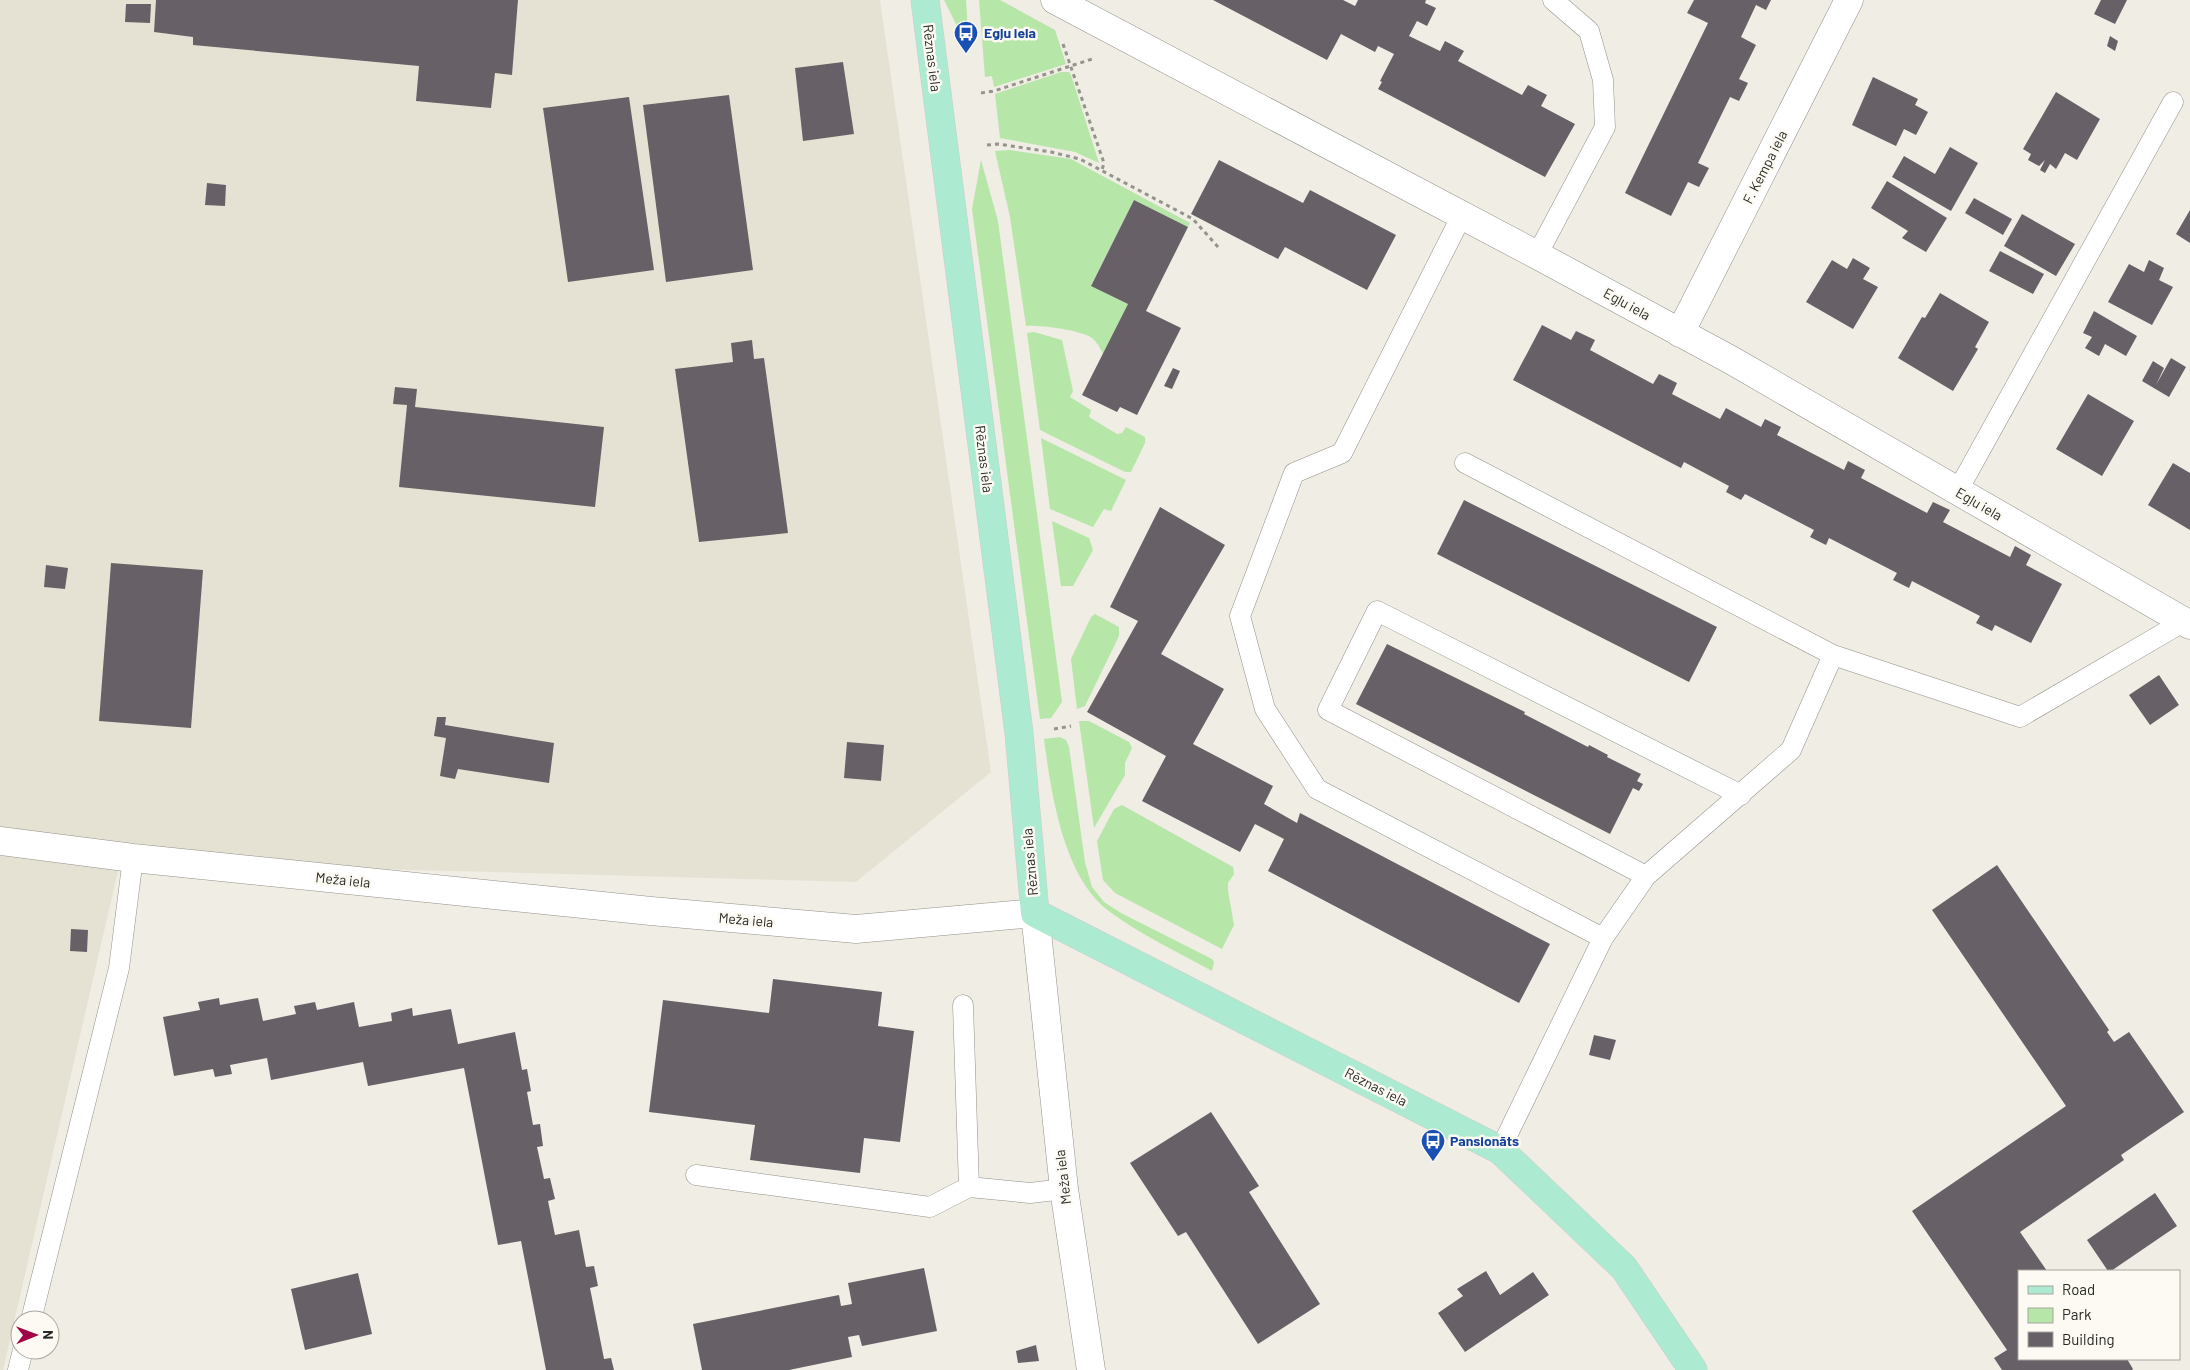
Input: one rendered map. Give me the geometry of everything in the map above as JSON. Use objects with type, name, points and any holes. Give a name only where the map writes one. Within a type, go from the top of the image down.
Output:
[{"type":"main road","name":"Rēznas iela","points":[[925,0],[1019,733],[1035,913],[1500,1150],[1624,1268],[1693,1370]]},
{"type":"street","name":"Egļu iela","points":[[1055,0],[1462,215],[1680,333],[2186,624]]},
{"type":"street","name":"F. Kempa iela","points":[[1680,333],[1849,0]]},
{"type":"street","name":"Meža iela","points":[[0,840],[133,858],[856,930],[1035,913],[1064,1189],[1091,1370]]},
{"type":"lane","points":[[1537,255],[1604,127],[1603,80],[1588,31],[1553,0]]},
{"type":"lane","points":[[1957,492],[2173,102]]},
{"type":"lane","points":[[1462,215],[1342,453],[1294,473],[1240,616],[1265,709],[1317,789],[1603,938]]},
{"type":"lane","points":[[1465,463],[1834,655],[2020,717],[2186,624]]},
{"type":"lane","points":[[1646,876],[1328,710],[1377,611],[1741,795]]},
{"type":"lane","points":[[1500,1150],[1603,938],[1646,876],[1791,750],[1834,655]]},
{"type":"lane","points":[[34,1310],[119,968],[133,858]]},
{"type":"lane","points":[[963,1005],[969,1187]]},
{"type":"lane","points":[[696,1175],[930,1207],[969,1187],[1030,1193],[1064,1189]]},
{"type":"path","points":[[1061,37],[1104,163],[1102,170]]},
{"type":"path","points":[[981,93],[994,91],[1098,58]]},
{"type":"path","points":[[987,145],[998,144],[1071,156],[1102,170],[1193,219],[1218,247]]},
{"type":"path","points":[[1048,729],[1071,726]]},
{"type":"shaded area","points":[[0,0],[880,0],[991,772],[856,882],[120,862],[17,1310],[10,1310],[10,1340],[3,1370],[0,1370]]},
{"type":"green space","points":[[944,0],[966,0],[967,46]]},
{"type":"green space","points":[[979,0],[1000,0],[1055,30],[1066,64],[994,87],[992,76],[985,77]]},
{"type":"green space","points":[[1061,72],[1069,72],[1071,75],[1099,163],[1075,152],[1000,138],[995,94]]},
{"type":"green space","points":[[1010,150],[1071,159],[1190,223],[1188,227],[1134,200],[1091,285],[1128,304],[1103,354],[1095,341],[1086,335],[1041,326],[1026,326],[1010,217],[995,151]]},
{"type":"green space","points":[[981,160],[998,221],[1062,702],[1051,718],[1040,719],[972,209]]},
{"type":"green space","points":[[1034,332],[1062,340],[1073,391],[1070,397],[1091,410],[1089,417],[1117,434],[1122,433],[1126,427],[1145,437],[1145,443],[1131,472],[1125,472],[1040,430],[1027,333]]},
{"type":"green space","points":[[1041,438],[1126,480],[1111,511],[1104,509],[1093,527],[1050,509]]},
{"type":"green space","points":[[1052,521],[1089,538],[1093,550],[1073,586],[1061,586]]},
{"type":"green space","points":[[1095,614],[1119,627],[1119,636],[1085,706],[1077,709],[1071,659],[1091,617]]},
{"type":"green space","points":[[1079,721],[1089,721],[1129,742],[1132,748],[1125,763],[1125,775],[1094,828]]},
{"type":"green space","points":[[1060,737],[1066,740],[1069,747],[1085,862],[1092,887],[1104,902],[1121,913],[1212,959],[1214,962],[1212,971],[1147,936],[1110,912],[1094,897],[1081,878],[1070,856],[1062,833],[1047,760],[1044,739]]},
{"type":"green space","points":[[1122,805],[1233,867],[1234,874],[1228,883],[1228,891],[1234,925],[1222,949],[1115,893],[1103,880],[1097,841],[1114,809]]},
{"type":"building","points":[[156,0],[518,0],[512,75],[495,73],[491,108],[416,101],[419,66],[193,45],[193,37],[154,32]]},
{"type":"building","points":[[1213,0],[1343,0],[1355,6],[1358,0],[1426,0],[1425,3],[1436,8],[1427,26],[1417,21],[1409,36],[1440,51],[1445,41],[1464,51],[1458,61],[1522,95],[1528,85],[1547,95],[1541,106],[1575,124],[1545,177],[1378,89],[1382,82],[1380,81],[1394,54],[1378,46],[1375,52],[1341,34],[1327,60]]},
{"type":"building","points":[[1694,0],[1771,0],[1766,10],[1756,5],[1741,37],[1756,45],[1739,79],[1748,83],[1739,101],[1730,97],[1698,163],[1709,168],[1699,187],[1688,182],[1671,216],[1625,193],[1708,23],[1687,13]]},
{"type":"building","points":[[2101,0],[2127,0],[2115,24],[2094,14]]},
{"type":"building","points":[[126,4],[151,4],[150,23],[125,22]]},
{"type":"building","points":[[2110,36],[2118,41],[2115,51],[2107,46]]},
{"type":"building","points":[[843,62],[854,134],[803,141],[795,68]]},
{"type":"building","points":[[1873,77],[1918,99],[1915,105],[1928,112],[1916,135],[1904,129],[1896,146],[1852,125]]},
{"type":"building","points":[[2056,92],[2100,119],[2077,160],[2065,153],[2056,169],[2050,164],[2045,173],[2040,170],[2045,160],[2039,166],[2028,160],[2031,154],[2023,149]]},
{"type":"building","points":[[729,95],[753,270],[666,282],[643,105]]},
{"type":"building","points":[[629,97],[654,270],[568,282],[543,108]]},
{"type":"building","points":[[1950,147],[1978,163],[1951,211],[1892,177],[1904,156],[1935,174]]},
{"type":"building","points":[[1219,160],[1303,203],[1310,190],[1396,235],[1367,290],[1285,247],[1278,259],[1191,214]]},
{"type":"building","points":[[1887,181],[1947,218],[1926,252],[1902,238],[1908,231],[1871,208]]},
{"type":"building","points":[[207,183],[226,185],[225,206],[205,205]]},
{"type":"building","points":[[1974,198],[2012,219],[2003,235],[1965,213]]},
{"type":"building","points":[[1134,200],[1188,227],[1146,311],[1181,328],[1137,415],[1120,407],[1117,412],[1082,395],[1128,304],[1091,286]]},
{"type":"building","points":[[2190,210],[2190,243],[2176,234]]},
{"type":"building","points":[[2022,214],[2075,244],[2056,276],[2004,246]]},
{"type":"building","points":[[2000,251],[2044,274],[2033,294],[1989,271]]},
{"type":"building","points":[[1853,258],[1870,268],[1863,279],[1878,287],[1853,329],[1806,302],[1832,260],[1847,269]]},
{"type":"building","points":[[2149,260],[2164,268],[2159,280],[2173,287],[2152,325],[2108,302],[2129,264],[2144,272]]},
{"type":"building","points":[[1940,293],[1989,322],[1975,347],[1978,349],[1953,391],[1898,358],[1922,317],[1925,318]]},
{"type":"building","points":[[2094,311],[2137,336],[2126,356],[2105,344],[2099,356],[2085,348],[2092,337],[2083,333]]},
{"type":"building","points":[[1542,325],[1571,340],[1576,331],[1595,340],[1590,350],[1653,384],[1659,374],[1677,383],[1672,394],[1720,419],[1726,408],[1761,427],[1765,419],[1781,427],[1777,435],[1844,470],[1848,461],[1865,470],[1861,478],[1927,513],[1933,502],[1950,510],[1943,522],[2010,557],[2015,546],[2031,555],[2026,565],[2062,584],[2031,643],[1995,625],[1992,631],[1976,623],[1980,616],[1912,581],[1909,588],[1893,580],[1897,573],[1829,538],[1826,545],[1810,537],[1814,530],[1745,494],[1741,500],[1726,492],[1729,486],[1684,462],[1681,468],[1513,380]]},
{"type":"building","points":[[752,340],[754,359],[764,358],[788,533],[699,542],[675,369],[733,362],[731,343]]},
{"type":"building","points":[[2171,358],[2186,367],[2169,397],[2142,381],[2153,361],[2164,368],[2156,385]]},
{"type":"building","points":[[1173,368],[1180,371],[1172,389],[1164,386]]},
{"type":"building","points":[[395,387],[417,389],[415,407],[604,427],[595,507],[399,487],[407,405],[393,404]]},
{"type":"building","points":[[2088,394],[2134,421],[2102,476],[2056,449]]},
{"type":"building","points":[[2173,463],[2190,473],[2190,530],[2148,505]]},
{"type":"building","points":[[1464,500],[1717,627],[1689,682],[1437,554]]},
{"type":"building","points":[[1160,507],[1225,545],[1161,654],[1224,689],[1193,744],[1273,786],[1264,804],[1297,823],[1300,813],[1550,944],[1519,1003],[1268,871],[1284,839],[1255,824],[1240,852],[1142,801],[1166,756],[1087,712],[1138,621],[1110,607]]},
{"type":"building","points":[[111,563],[203,570],[191,728],[99,721]]},
{"type":"building","points":[[46,565],[68,568],[65,589],[44,587]]},
{"type":"building","points":[[1387,644],[1525,712],[1524,714],[1588,747],[1589,745],[1608,755],[1607,757],[1641,774],[1637,781],[1643,784],[1639,791],[1633,788],[1610,834],[1356,704]]},
{"type":"building","points":[[2159,675],[2179,705],[2150,725],[2129,695]]},
{"type":"building","points":[[437,717],[446,717],[445,725],[554,743],[549,783],[458,769],[455,779],[440,776],[446,738],[434,736]]},
{"type":"building","points":[[847,742],[884,745],[881,781],[844,778]]},
{"type":"building","points":[[1997,865],[2109,1030],[2107,1032],[2114,1042],[2129,1032],[2184,1112],[2121,1155],[2124,1160],[2020,1232],[2046,1270],[2018,1270],[2018,1360],[2128,1360],[2132,1370],[2002,1370],[1994,1358],[2007,1350],[1912,1211],[2066,1106],[1932,910]]},
{"type":"building","points":[[71,929],[88,930],[87,952],[70,951]]},
{"type":"building","points":[[773,979],[882,992],[878,1026],[914,1031],[900,1142],[864,1138],[860,1173],[750,1160],[755,1125],[649,1112],[663,1000],[769,1013]]},
{"type":"building","points":[[219,998],[220,1005],[258,998],[263,1021],[296,1014],[294,1006],[315,1002],[317,1010],[354,1002],[359,1027],[392,1021],[391,1013],[412,1008],[413,1016],[451,1009],[458,1044],[515,1032],[522,1070],[527,1069],[531,1091],[527,1092],[533,1125],[540,1124],[543,1146],[537,1147],[544,1179],[550,1178],[555,1199],[548,1201],[555,1235],[579,1230],[586,1267],[594,1266],[598,1286],[590,1288],[604,1359],[611,1358],[614,1370],[546,1370],[521,1241],[498,1245],[464,1068],[368,1086],[363,1062],[271,1080],[267,1058],[230,1065],[232,1074],[215,1077],[213,1069],[174,1076],[163,1017],[200,1010],[198,1002]]},
{"type":"building","points":[[1594,1035],[1616,1040],[1610,1060],[1589,1055]]},
{"type":"building","points":[[1211,1112],[1259,1186],[1249,1192],[1320,1304],[1258,1344],[1186,1232],[1178,1236],[1130,1163]]},
{"type":"building","points":[[2155,1193],[2177,1226],[2112,1270],[2107,1270],[2087,1240]]},
{"type":"building","points":[[924,1268],[937,1331],[862,1346],[859,1335],[848,1337],[852,1357],[789,1370],[702,1370],[693,1324],[839,1295],[841,1306],[852,1304],[848,1283]]},
{"type":"building","points":[[1486,1271],[1500,1295],[1533,1272],[1549,1295],[1465,1352],[1438,1313],[1463,1296],[1457,1289]]},
{"type":"building","points":[[358,1273],[372,1334],[305,1350],[291,1289]]},
{"type":"building","points":[[1036,1345],[1039,1361],[1018,1363],[1016,1351]]},
{"type":"place","name":"Egļu iela","points":[[966,54]]},
{"type":"place","name":"Pansionāts","points":[[1433,1162]]}]
